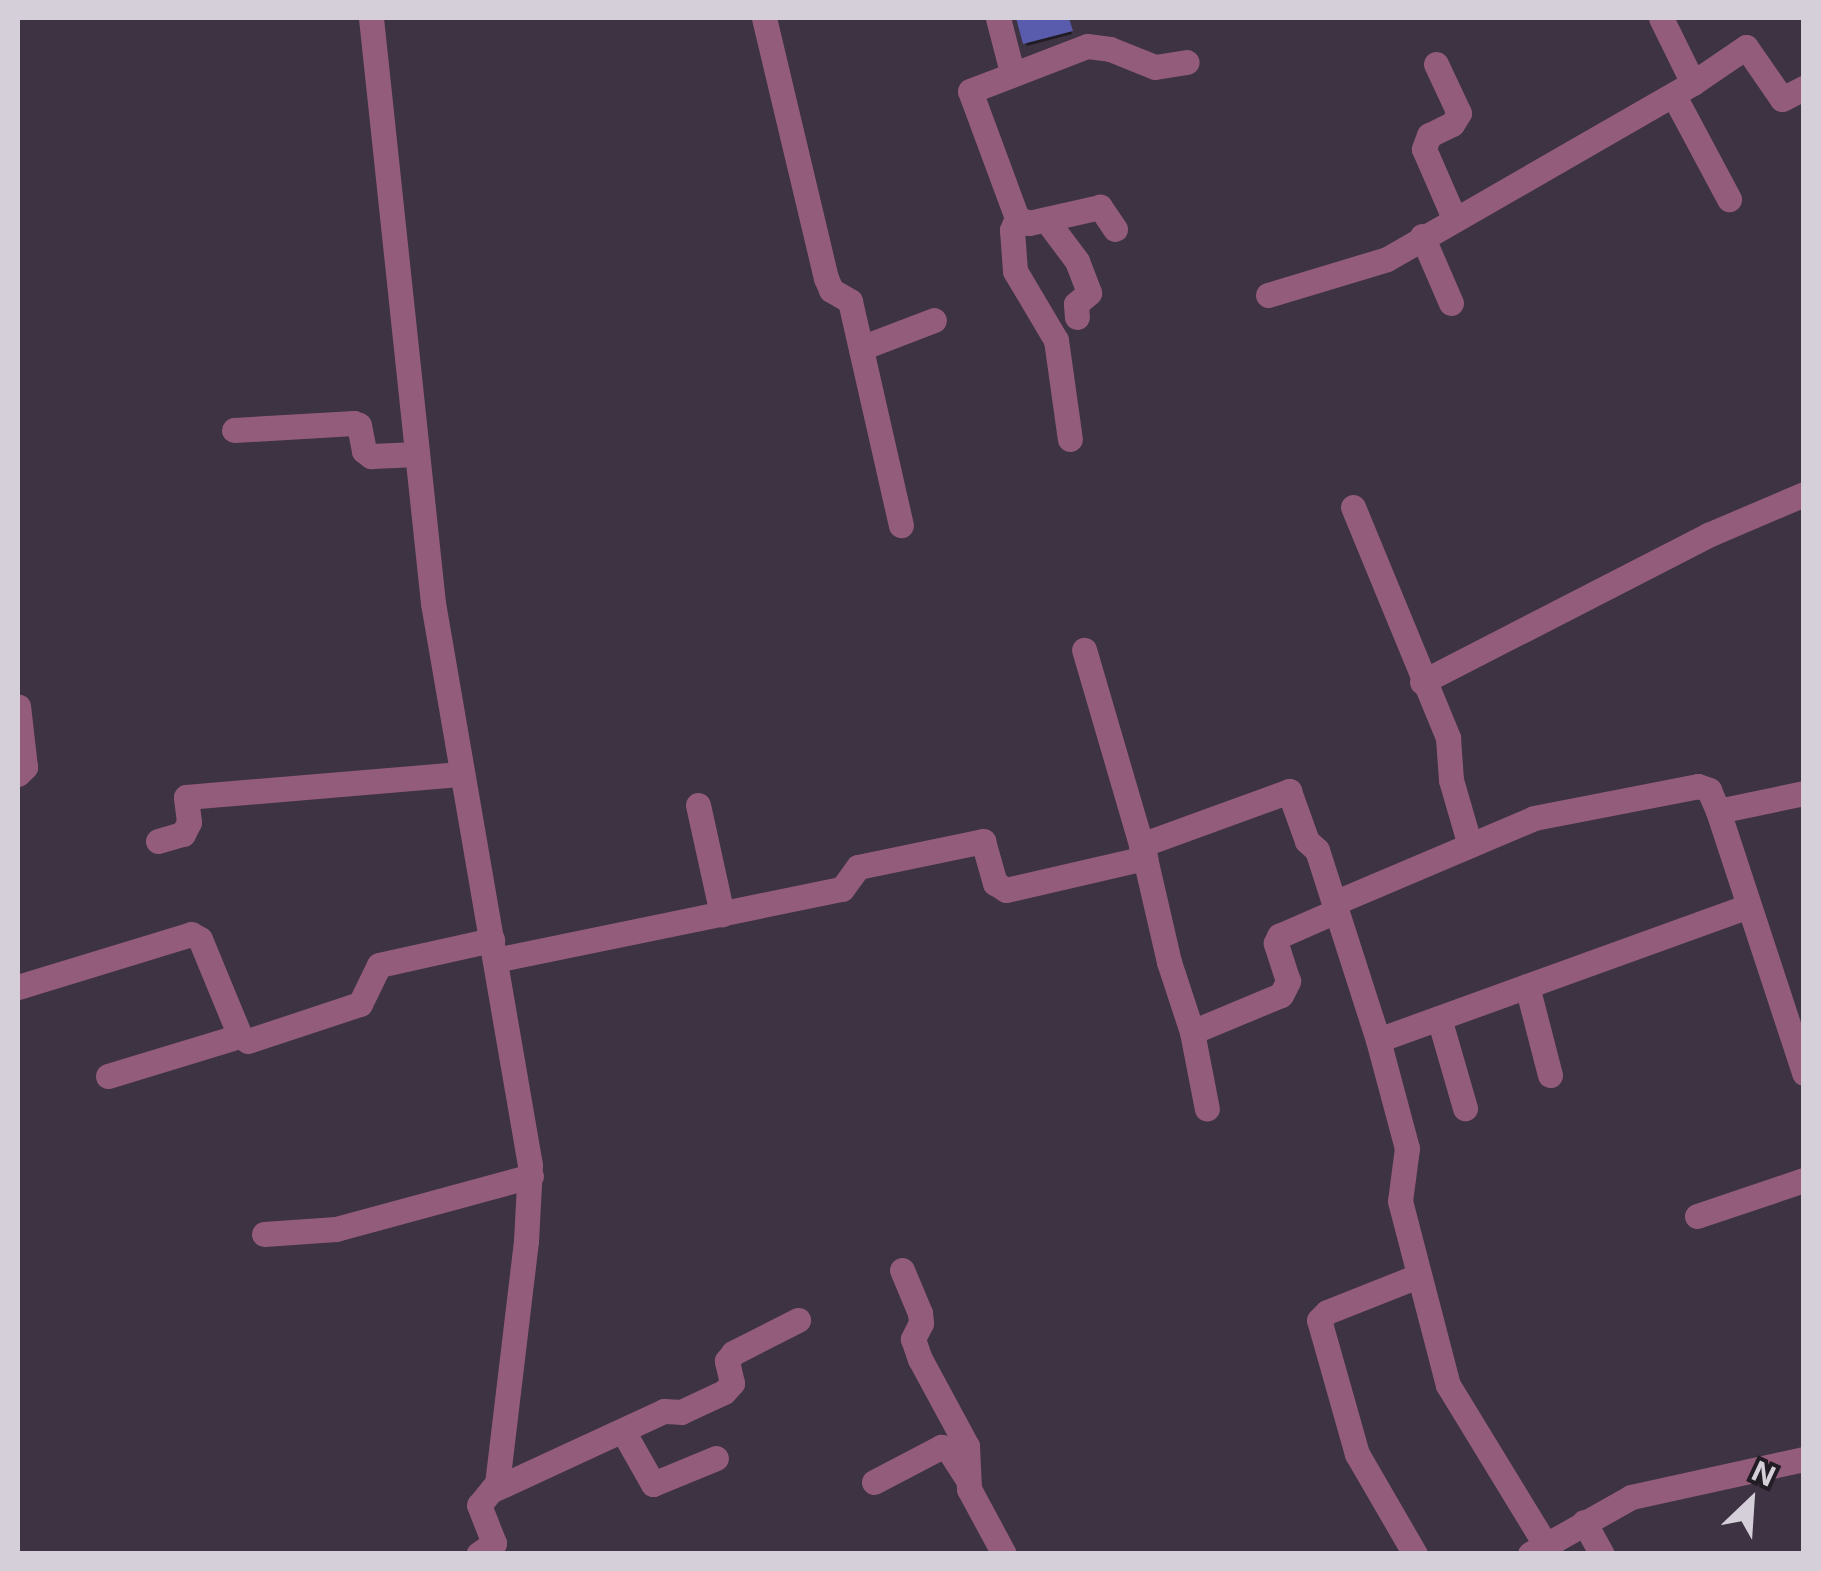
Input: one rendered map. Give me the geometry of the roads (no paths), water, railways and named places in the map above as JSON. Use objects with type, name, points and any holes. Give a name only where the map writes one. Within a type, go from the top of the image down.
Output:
[{"type":"street","points":[[372,18],[433,603],[531,1176],[495,1488]]},
{"type":"street","points":[[764,18],[826,278],[832,290],[850,301],[900,524]]},
{"type":"street","points":[[998,18],[1012,72]]},
{"type":"street","points":[[1661,18],[1684,90],[1729,198]]},
{"type":"street","points":[[1070,439],[1056,340],[1016,270],[1012,230],[1017,218],[970,91],[1087,46],[1110,49],[1155,67],[1187,62]]},
{"type":"street","points":[[1268,295],[1387,259],[1684,90],[1746,47],[1782,100],[1804,88]]},
{"type":"street","points":[[1436,64],[1460,114],[1452,124],[1428,135],[1424,148],[1454,218]]},
{"type":"street","points":[[1017,218],[1029,223],[1047,221],[1100,207],[1114,229]]},
{"type":"street","points":[[1047,221],[1077,261],[1089,293],[1076,304],[1077,318]]},
{"type":"street","points":[[1422,236],[1451,304]]},
{"type":"street","points":[[861,348],[934,320]]},
{"type":"street","points":[[234,430],[354,423],[359,425],[364,451],[371,456],[418,454]]},
{"type":"street","points":[[1422,682],[1708,535],[1804,494]]},
{"type":"street","points":[[1354,506],[1422,682],[1448,738],[1451,780],[1469,842]]},
{"type":"street","points":[[1084,650],[1169,962],[1192,1032],[1207,1109]]},
{"type":"street","points":[[18,706],[25,767],[18,774]]},
{"type":"street","points":[[158,841],[183,834],[189,822],[186,798],[462,774]]},
{"type":"street","points":[[1192,1032],[1281,995],[1288,982],[1276,943],[1279,936],[1335,907],[1469,842],[1534,818],[1698,786],[1709,790],[1718,810],[1746,907],[1804,1073]]},
{"type":"street","points":[[18,987],[191,934],[200,939],[240,1036],[248,1042],[360,1004],[379,965],[722,914],[842,889],[858,867],[983,841],[995,883],[1006,890],[1142,852],[1289,791],[1308,841],[1317,848],[1378,1040],[1407,1148],[1399,1180],[1400,1201],[1448,1385],[1542,1551],[1584,1522],[1631,1497],[1804,1459]]},
{"type":"street","points":[[1718,810],[1804,793]]},
{"type":"street","points":[[698,805],[722,914]]},
{"type":"street","points":[[1378,1040],[1746,907]]},
{"type":"street","points":[[1527,986],[1550,1075]]},
{"type":"street","points":[[1439,1018],[1465,1108]]},
{"type":"street","points":[[108,1076],[240,1036]]},
{"type":"street","points":[[264,1234],[336,1229],[531,1176]]},
{"type":"street","points":[[1697,1216],[1804,1180]]},
{"type":"street","points":[[902,1270],[920,1313],[921,1324],[914,1339],[920,1359],[967,1446],[971,1461],[967,1478]]},
{"type":"street","points":[[1415,1554],[1357,1454],[1319,1320],[1327,1312],[1418,1276]]},
{"type":"street","points":[[491,1550],[478,1505],[495,1488],[664,1411],[680,1412],[724,1392],[732,1384],[727,1360],[732,1354],[798,1320]]},
{"type":"street","points":[[623,1431],[653,1484],[716,1458]]},
{"type":"street","points":[[874,1482],[941,1447],[948,1449],[967,1478],[1004,1554]]},
{"type":"street","points":[[1584,1522],[1602,1554]]}]
